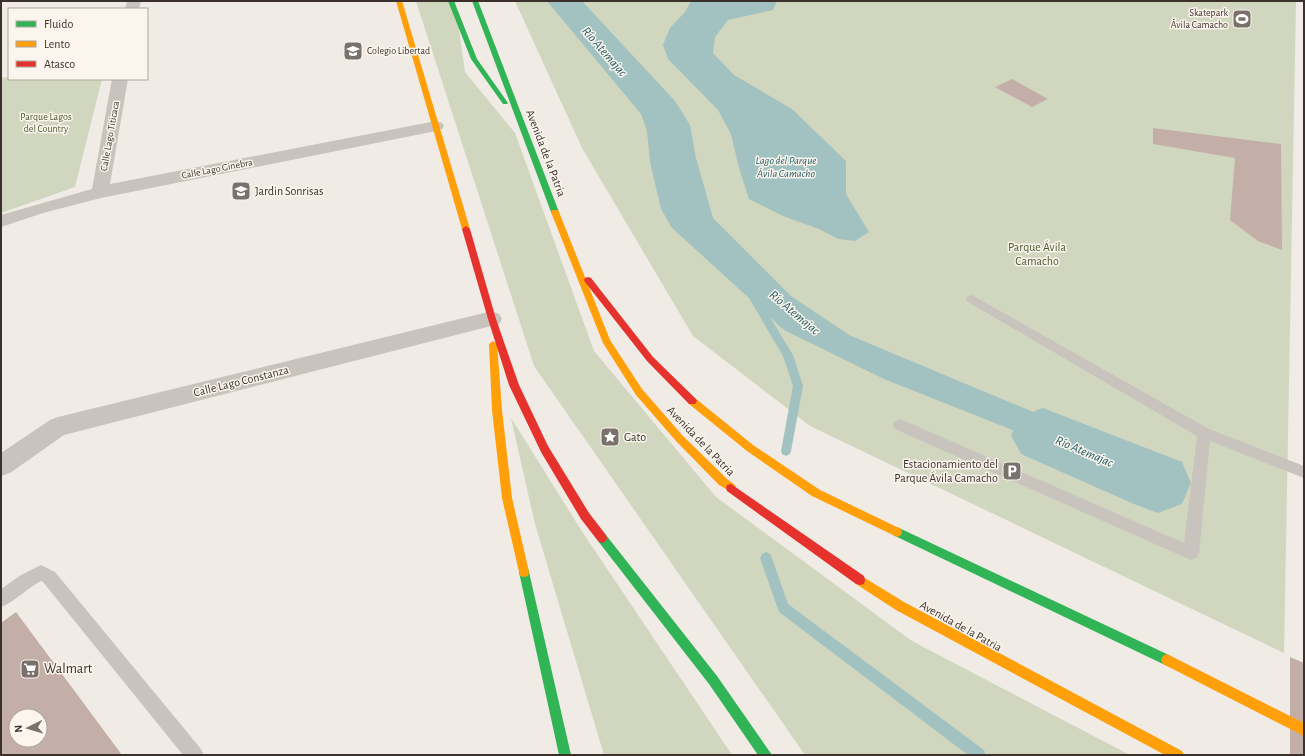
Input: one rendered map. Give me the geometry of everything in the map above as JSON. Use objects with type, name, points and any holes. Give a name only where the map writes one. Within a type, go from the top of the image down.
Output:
[{"type":"main road","points":[[399,1],[492,319],[514,385],[544,449],[585,516],[713,680],[766,755]]},
{"type":"main road","points":[[451,1],[474,59],[526,134]]},
{"type":"main road","name":"Avenida de la Patria","points":[[475,1],[606,342],[639,392],[679,438],[723,482],[836,564],[900,606],[1178,755]]},
{"type":"main road","points":[[574,262],[651,360],[690,398],[723,427],[766,460],[816,493],[1156,655],[1304,730]]},
{"type":"main road","points":[[492,319],[497,410],[507,498],[565,755]]},
{"type":"street","name":"Calle Lago Titicaca","points":[[100,192],[120,80]]},
{"type":"street","name":"Calle Lago Ginebra","points":[[1,221],[37,209],[100,192],[436,126]]},
{"type":"street","name":"Calle Lago Constanza","points":[[1,466],[58,427],[492,319]]},
{"type":"lane","points":[[972,299],[1204,433],[1304,472]]},
{"type":"lane","points":[[900,425],[1190,553],[1204,433]]},
{"type":"lane","points":[[1,599],[27,580],[41,574],[50,577],[195,755]]},
{"type":"green space","points":[[416,1],[455,1],[465,72],[515,133],[594,351],[716,497],[912,641],[1130,755],[805,755],[534,366]]},
{"type":"green space","name":"Parque Ávila Camacho","points":[[515,1],[1296,1],[1284,653],[810,426],[693,336],[582,148]]},
{"type":"green space","name":"Parque Lagos del Country","points":[[8,77],[8,80],[102,80],[75,187],[1,213],[1,78]]},
{"type":"green space","points":[[511,418],[583,533],[732,755],[604,755],[535,524]]},
{"type":"water","points":[[547,1],[582,1],[675,101],[690,125],[696,158],[713,218],[791,296],[849,335],[1112,445],[1120,467],[1105,467],[884,379],[784,330],[672,228],[661,209],[650,162],[647,131],[641,114]]},
{"type":"water","name":"Lago del Parque Ávila Camacho","points":[[691,1],[777,1],[773,10],[728,20],[715,37],[713,53],[734,75],[792,109],[846,161],[846,194],[869,232],[855,241],[838,239],[819,229],[783,216],[749,199],[739,168],[731,134],[718,110],[668,59],[663,45],[670,28],[685,12]]},
{"type":"building","points":[[1012,79],[1048,99],[1032,107],[995,87]]},
{"type":"building","points":[[1153,128],[1281,144],[1282,250],[1258,241],[1230,220],[1235,158],[1153,144]]},
{"type":"building","name":"Walmart","points":[[16,612],[122,755],[1,755],[1,623]]},
{"type":"building","points":[[1290,657],[1304,663],[1304,755],[1290,755]]},
{"type":"waterway","points":[[754,298],[788,355],[798,386],[786,451]]},
{"type":"waterway","name":"Río Atemajac","points":[[1043,435],[1158,483]]},
{"type":"waterway","points":[[766,558],[783,608],[979,755]]},
{"type":"traffic: fast","points":[[451,1],[474,59],[505,103]]},
{"type":"traffic: fast","points":[[475,1],[555,212]]},
{"type":"traffic: fast","points":[[897,532],[1167,660]]},
{"type":"traffic: fast","points":[[602,538],[713,680],[766,755]]},
{"type":"traffic: fast","points":[[524,572],[565,755]]},
{"type":"traffic: slow","points":[[399,1],[466,229]]},
{"type":"traffic: slow","points":[[555,212],[606,341],[639,392],[679,438],[723,482],[731,488]]},
{"type":"traffic: slow","points":[[493,344],[497,410],[507,498],[524,572]]},
{"type":"traffic: slow","points":[[692,401],[750,448],[816,493],[897,532]]},
{"type":"traffic: slow","points":[[860,580],[900,606],[1178,755]]},
{"type":"traffic: slow","points":[[1167,660],[1304,730]]},
{"type":"traffic: jam","points":[[466,229],[492,319],[514,385],[544,449],[585,516],[602,538]]},
{"type":"traffic: jam","points":[[588,280],[650,359],[692,401]]},
{"type":"traffic: jam","points":[[731,488],[860,580]]},
{"type":"place","name":"Skatepark Ávila Camacho","points":[[1242,19]]},
{"type":"place","name":"Colegio Libertad","points":[[353,51]]},
{"type":"place","name":"Jardin Sonrisas","points":[[241,191]]},
{"type":"place","name":"Gato","points":[[610,437]]},
{"type":"place","name":"Estacionamiento del Parque Ávila Camacho","points":[[1012,471]]},
{"type":"place","name":"Walmart","points":[[30,669]]}]
